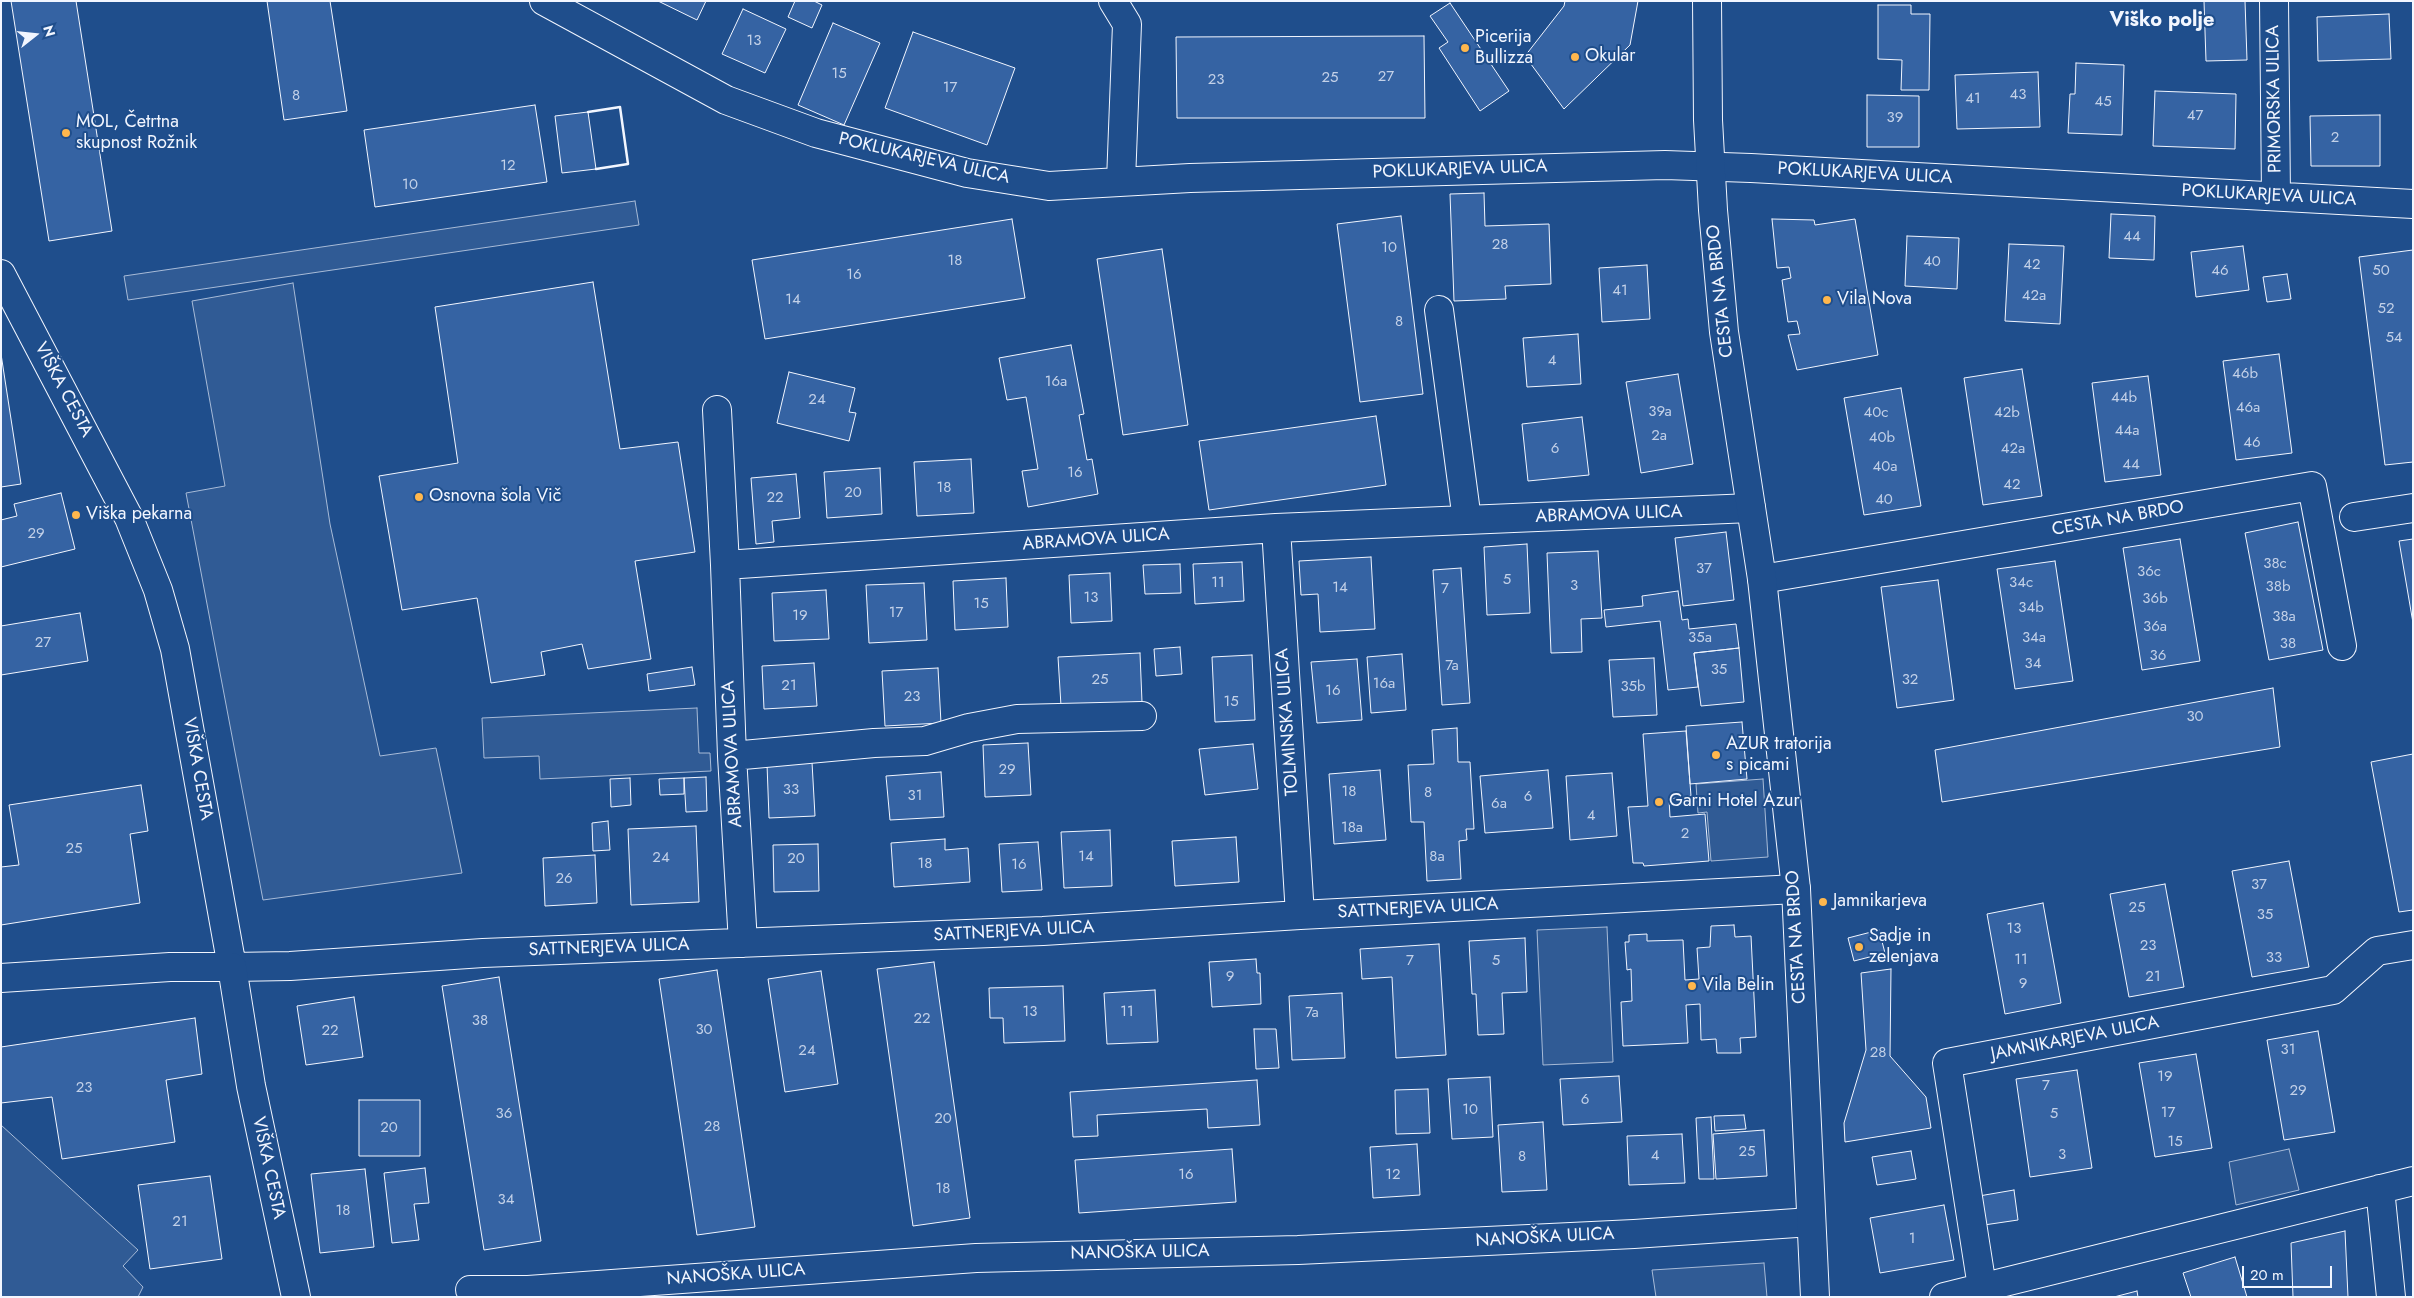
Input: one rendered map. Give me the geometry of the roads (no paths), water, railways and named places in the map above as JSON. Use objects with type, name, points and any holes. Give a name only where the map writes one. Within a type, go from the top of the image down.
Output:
[{"type":"street","name":"POKLUKARJEVA ULICA","points":[[544,1],[726,100],[816,134],[967,173],[1049,186],[1121,181],[1655,166],[1711,167],[2413,204]]},
{"type":"street","points":[[1113,1],[1127,24],[1121,181]]},
{"type":"street","name":"CESTA NA BRDO","points":[[1708,1],[1711,167],[1724,332],[1762,578],[1796,889],[1815,1297]]},
{"type":"street","name":"PRIMORSKA ULICA","points":[[2274,1],[2276,196]]},
{"type":"street","name":"VIŠKA CESTA","points":[[1,274],[130,518],[158,590],[175,649],[232,967],[251,1086],[296,1297]]},
{"type":"street","points":[[1439,310],[1467,520]]},
{"type":"street","name":"ABRAMOVA ULICA","points":[[717,410],[732,756],[743,943]]},
{"type":"street","name":"CESTA NA BRDO","points":[[1762,578],[2312,486],[2342,646]]},
{"type":"street","name":"ABRAMOVA ULICA","points":[[725,565],[1276,528],[1751,508]]},
{"type":"street","points":[[2354,517],[2413,508]]},
{"type":"street","name":"TOLMINSKA ULICA","points":[[1276,528],[1300,915]]},
{"type":"street","points":[[732,756],[874,743],[925,741],[969,728],[1017,720],[1142,716]]},
{"type":"street","name":"SATTNERJEVA ULICA","points":[[1,978],[170,968],[290,966],[483,954],[1042,931],[1300,915],[1796,889]]},
{"type":"street","name":"JAMNIKARJEVA ULICA","points":[[1982,1287],[1947,1063],[2333,990],[2378,951],[2413,945]]},
{"type":"street","points":[[1944,1297],[2413,1182]]},
{"type":"street","points":[[2380,1189],[2391,1297]]},
{"type":"street","name":"NANOŠKA ULICA","points":[[470,1290],[538,1289],[867,1264],[976,1258],[1308,1249],[1634,1234],[1811,1222]]},
{"type":"place","name":"Picerija Bullizza","points":[[1465,48]]},
{"type":"place","name":"Okular","points":[[1575,57]]},
{"type":"place","name":"MOL, Četrtna skupnost Rožnik","points":[[66,133]]},
{"type":"place","name":"Vila Nova","points":[[1827,300]]},
{"type":"place","name":"Osnovna šola Vič","points":[[419,497]]},
{"type":"place","name":"Viška pekarna","points":[[76,515]]},
{"type":"place","name":"AZUR tratorija s picami","points":[[1716,755]]},
{"type":"place","name":"Garni Hotel Azur","points":[[1659,802]]},
{"type":"place","name":"Jamnikarjeva","points":[[1823,902]]},
{"type":"place","name":"Sadje in zelenjava","points":[[1859,947]]},
{"type":"place","name":"Vila Belin","points":[[1692,986]]},
{"type":"district","name":"Viško polje","points":[[2162,21]]}]
